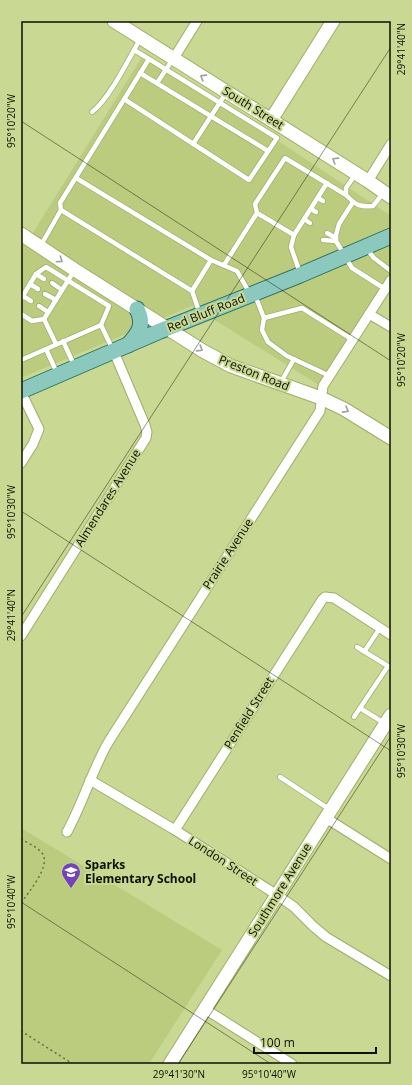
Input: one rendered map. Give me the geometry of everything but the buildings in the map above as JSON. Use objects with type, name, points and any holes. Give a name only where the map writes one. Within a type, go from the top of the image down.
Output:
[{"type":"main road","name":"South Street","points":[[114,21],[174,58],[223,97],[268,125],[368,181],[387,195]]},
{"type":"main road","points":[[268,125],[332,21]]},
{"type":"main road","name":"Preston Road","points":[[21,234],[40,247],[71,276],[111,301],[137,309],[203,351],[231,366],[321,398],[344,409],[391,438]]},
{"type":"main road","name":"Red Bluff Road","points":[[21,392],[168,328],[300,275],[391,236]]},
{"type":"main road","points":[[120,349],[137,335],[141,326],[141,317],[137,309]]},
{"type":"main road","name":"Southmore Avenue","points":[[170,1064],[389,719]]},
{"type":"street","points":[[174,58],[197,21]]},
{"type":"street","points":[[368,181],[391,144]]},
{"type":"street","name":"Prairie Avenue","points":[[67,832],[76,816],[90,780],[109,741],[320,411],[324,386],[391,280]]},
{"type":"street","points":[[369,314],[391,327]]},
{"type":"street","name":"Almendares Avenue","points":[[21,636],[146,438],[147,432],[145,425],[120,349]]},
{"type":"street","points":[[21,392],[39,429],[33,444],[21,463]]},
{"type":"street","name":"Penfield Street","points":[[175,830],[318,604],[325,597],[334,598],[380,628]]},
{"type":"street","points":[[380,628],[391,634]]},
{"type":"street","name":"London Street","points":[[90,780],[175,830],[277,895],[294,907],[326,937],[391,976]]},
{"type":"street","points":[[328,814],[391,859]]},
{"type":"street","points":[[204,1009],[292,1064]]},
{"type":"lane","points":[[92,112],[97,108],[110,89],[141,38]]},
{"type":"lane","points":[[134,50],[166,70],[223,97],[193,144]]},
{"type":"lane","points":[[157,83],[174,58]]},
{"type":"lane","points":[[40,247],[61,210],[60,204],[149,59]]},
{"type":"lane","points":[[140,73],[268,151]]},
{"type":"lane","points":[[124,99],[249,180],[277,138],[268,125]]},
{"type":"lane","points":[[224,265],[257,213],[255,204],[285,158],[346,195],[353,202],[362,207],[373,206],[387,195]]},
{"type":"lane","points":[[346,195],[346,188],[356,174]]},
{"type":"lane","points":[[76,178],[211,260],[237,271],[252,294],[264,318],[262,330],[268,342],[294,360],[330,376]]},
{"type":"lane","points":[[300,275],[291,247],[294,235],[327,183]]},
{"type":"lane","points":[[318,198],[323,201]]},
{"type":"lane","points":[[336,240],[339,225],[353,202]]},
{"type":"lane","points":[[311,209],[316,212]]},
{"type":"lane","points":[[61,210],[192,291],[200,315]]},
{"type":"lane","points":[[340,211],[345,214]]},
{"type":"lane","points":[[257,213],[294,235]]},
{"type":"lane","points":[[304,219],[310,223]]},
{"type":"lane","points":[[334,222],[339,225]]},
{"type":"lane","points":[[300,226],[306,229]]},
{"type":"lane","points":[[327,233],[336,240],[352,268],[385,289]]},
{"type":"lane","points":[[323,240],[336,240]]},
{"type":"lane","points":[[366,247],[374,258],[391,272]]},
{"type":"lane","points":[[192,291],[211,260]]},
{"type":"lane","points":[[31,300],[22,297],[36,274],[46,267],[71,276],[44,319]]},
{"type":"lane","points":[[36,274],[44,278]]},
{"type":"lane","points":[[52,283],[62,290]]},
{"type":"lane","points":[[30,284],[38,289]]},
{"type":"lane","points":[[45,294],[56,300]]},
{"type":"lane","points":[[21,360],[101,325],[111,301]]},
{"type":"lane","points":[[38,306],[48,312]]},
{"type":"lane","points":[[264,318],[302,308],[353,340]]},
{"type":"lane","points":[[21,314],[32,321],[44,319]]},
{"type":"lane","points":[[44,319],[56,344]]},
{"type":"lane","points":[[101,325],[120,349]]},
{"type":"lane","points":[[63,341],[75,368]]},
{"type":"lane","points":[[46,349],[58,376]]},
{"type":"lane","points":[[281,384],[294,360]]},
{"type":"lane","points":[[364,652],[380,628]]},
{"type":"lane","points":[[354,717],[389,667],[357,647]]},
{"type":"lane","points":[[360,708],[389,719]]},
{"type":"lane","points":[[280,777],[328,814]]},
{"type":"path","points":[[21,839],[43,854],[45,864],[21,903]]},
{"type":"path","points":[[21,1031],[73,1064]]},
{"type":"shaded area","points":[[145,52],[391,216],[391,270],[319,385],[192,306],[21,378],[21,242],[26,244]]},
{"type":"shaded area","name":"Sparks Elementary School","points":[[21,828],[222,950],[149,1064],[21,1064]]},
{"type":"place","name":"Sparks Elementary School","points":[[71,889]]}]
